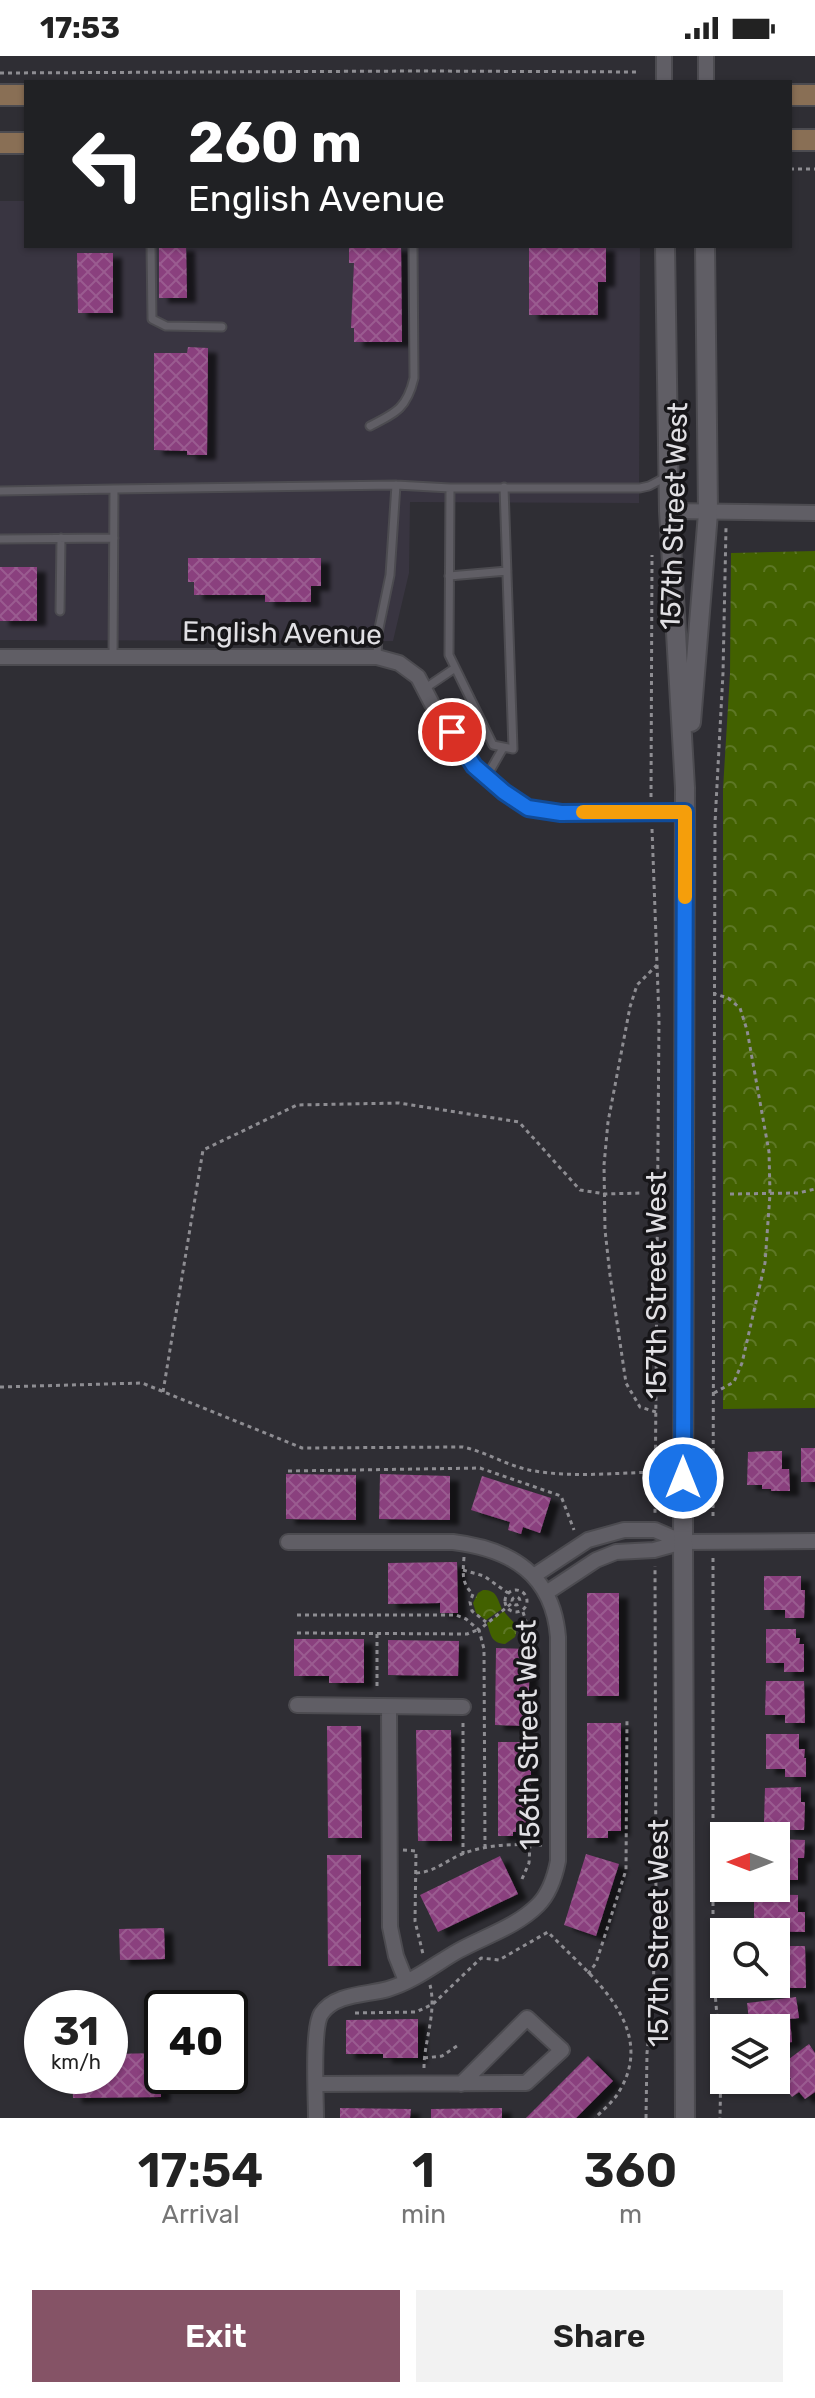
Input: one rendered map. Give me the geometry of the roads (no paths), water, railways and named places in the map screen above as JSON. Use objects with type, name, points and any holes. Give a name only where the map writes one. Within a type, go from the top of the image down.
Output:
[{"type":"main road","points":[[0,95],[24,95]]},
{"type":"main road","points":[[792,95],[815,95]]},
{"type":"main road","points":[[792,140],[815,140]]},
{"type":"main road","points":[[0,143],[24,143]]},
{"type":"street","points":[[664,56],[664,80]]},
{"type":"street","points":[[706,56],[706,80]]},
{"type":"street","name":"157th Street West","points":[[665,248],[669,511],[685,788],[685,2118]]},
{"type":"street","name":"157th Street West","points":[[685,788],[708,513],[705,248]]},
{"type":"street","points":[[669,511],[815,513]]},
{"type":"street","name":"English Avenue","points":[[0,657],[377,657],[399,663],[418,677],[474,766],[528,808],[561,813],[685,812]]},
{"type":"street","points":[[288,1542],[478,1545],[535,1575],[575,1548],[603,1535],[624,1530],[655,1530],[683,1542],[815,1541]]},
{"type":"street","points":[[546,1593],[596,1560],[616,1552],[655,1556],[683,1542]]},
{"type":"street","name":"156th Street West","points":[[316,2118],[317,2024],[325,2009],[345,1998],[388,1989],[427,1972],[459,1951],[502,1930],[540,1903],[555,1875],[558,1845],[558,1637],[555,1616],[535,1575]]},
{"type":"street","points":[[297,1705],[463,1707]]},
{"type":"street","points":[[383,1707],[390,1927],[396,1956],[406,1981]]},
{"type":"street","points":[[317,2084],[461,2084],[526,2083],[562,2050],[527,2018],[461,2084]]},
{"type":"lane","points":[[151,248],[152,319],[166,326],[222,327]]},
{"type":"lane","points":[[370,426],[403,406],[414,378],[413,248]]},
{"type":"lane","points":[[0,491],[396,485],[640,488],[669,475]]},
{"type":"lane","points":[[377,657],[378,633],[390,575],[396,485]]},
{"type":"lane","points":[[450,488],[449,655],[493,745],[513,749],[504,487]]},
{"type":"lane","points":[[113,657],[114,489]]},
{"type":"lane","points":[[60,611],[61,538]]},
{"type":"lane","points":[[0,539],[114,538]]},
{"type":"lane","points":[[449,576],[507,571]]},
{"type":"lane","points":[[424,689],[455,668]]},
{"type":"lane","points":[[487,776],[503,748]]}]
